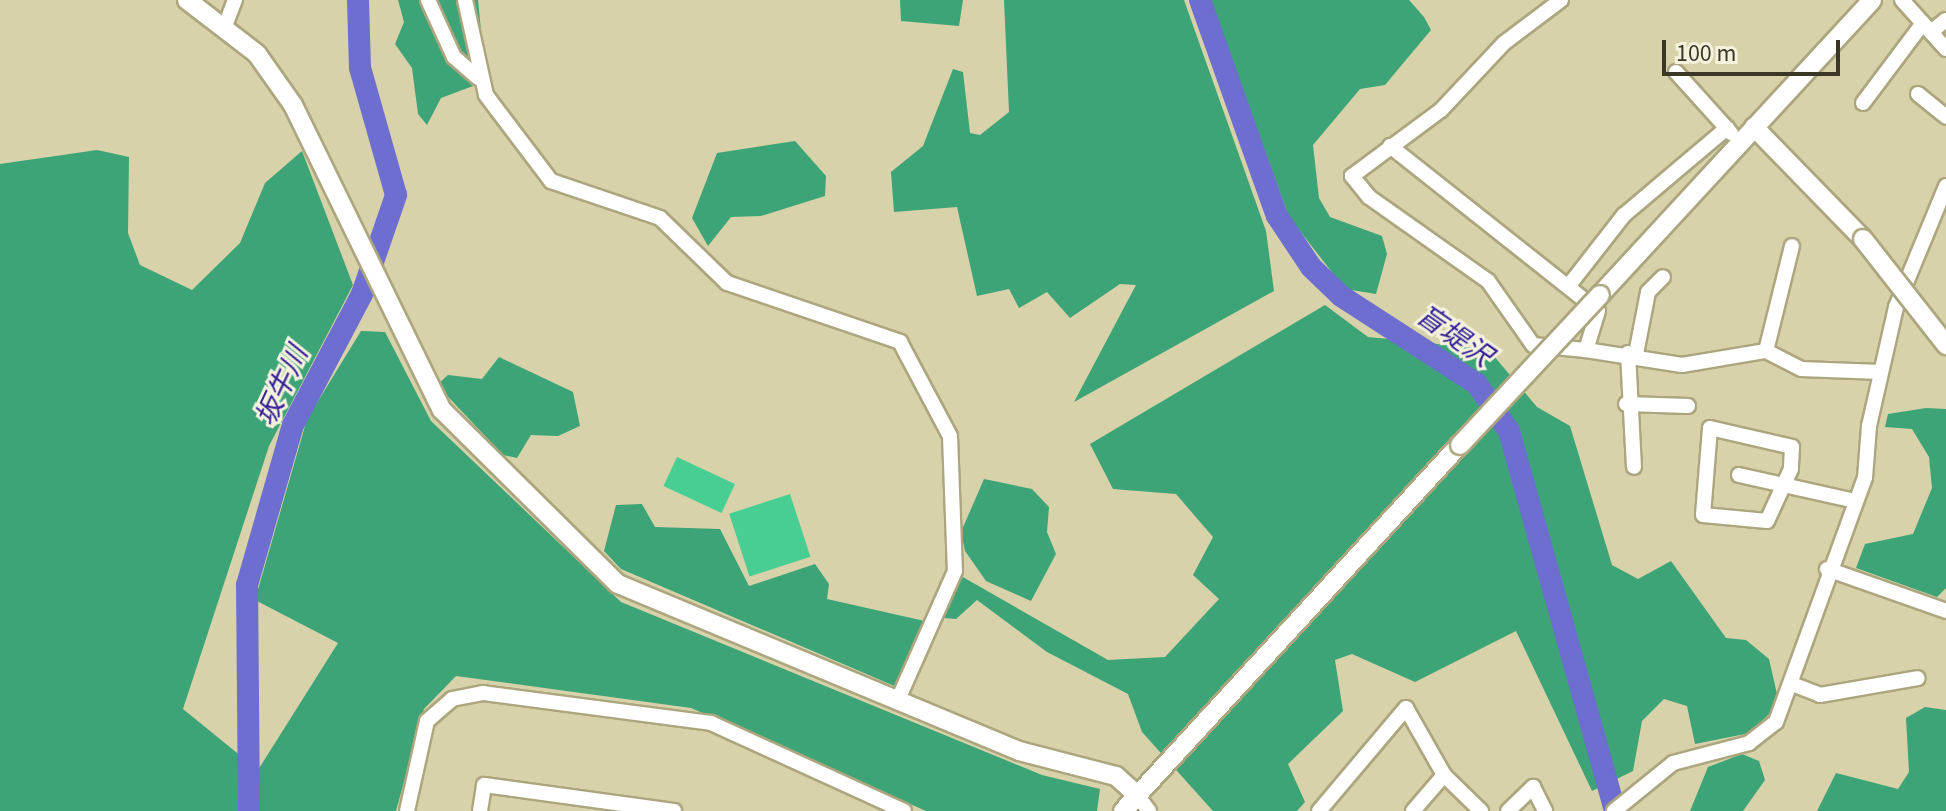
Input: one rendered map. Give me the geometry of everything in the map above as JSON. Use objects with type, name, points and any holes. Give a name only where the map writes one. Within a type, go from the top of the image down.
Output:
[{"type":"street","points":[[187,0],[225,26],[257,54],[293,105],[425,386],[473,443],[618,584],[1019,751],[1116,776],[1149,811]]},
{"type":"street","points":[[225,26],[235,0]]},
{"type":"street","points":[[428,0],[454,57],[478,78],[513,139],[551,181],[660,218],[727,283],[900,342],[950,436],[955,571],[897,702]]},
{"type":"street","points":[[465,0],[478,78]]},
{"type":"street","points":[[1561,0],[1504,43],[1441,110],[1353,173],[1369,197],[1488,281],[1533,345],[1714,365],[1766,351],[1801,369],[1881,372]]},
{"type":"street","points":[[1570,284],[1624,215],[1733,135],[1754,127],[1872,0]]},
{"type":"street","points":[[1902,0],[1946,49]]},
{"type":"street","points":[[1863,103],[1927,28],[1946,20]]},
{"type":"street","points":[[1676,72],[1733,135]]},
{"type":"street","points":[[1918,94],[1946,117]]},
{"type":"street","points":[[1754,127],[1863,239],[1946,345]]},
{"type":"street","points":[[1123,811],[1600,295],[1733,135]]},
{"type":"street","points":[[1390,146],[1570,284],[1598,311],[1586,350]]},
{"type":"street","points":[[1614,811],[1673,763],[1760,737],[1792,684],[1827,569],[1855,501],[1896,307],[1946,186]]},
{"type":"street","points":[[1766,351],[1792,246]]},
{"type":"street","points":[[1634,467],[1626,404],[1632,354],[1648,292],[1663,277]]},
{"type":"street","points":[[1626,404],[1688,406]]},
{"type":"street","points":[[1710,428],[1792,447],[1783,488],[1761,524],[1703,515],[1710,428]]},
{"type":"street","points":[[1739,475],[1783,488],[1855,501]]},
{"type":"street","points":[[1827,569],[1946,611]]},
{"type":"street","points":[[1792,684],[1820,695],[1918,678]]},
{"type":"street","points":[[407,811],[427,721],[452,699],[483,693],[711,723],[904,811]]},
{"type":"street","points":[[1319,811],[1406,708],[1444,775],[1481,811]]},
{"type":"street","points":[[1413,811],[1444,775]]},
{"type":"street","points":[[480,811],[484,785],[564,803],[674,811]]},
{"type":"street","points":[[1508,811],[1533,787],[1545,811]]},
{"type":"green space","points":[[398,0],[478,0],[485,71],[473,86],[441,98],[427,125],[418,114],[412,68],[395,44],[404,22]]},
{"type":"green space","points":[[900,0],[963,0],[959,26],[901,21]]},
{"type":"green space","points":[[1004,0],[1184,0],[1266,231],[1274,291],[1074,402],[1136,285],[1120,284],[1070,318],[1047,292],[1019,308],[1009,289],[977,296],[957,207],[894,212],[891,172],[923,146],[953,69],[963,72],[970,133],[980,135],[1009,112]]},
{"type":"green space","points":[[1210,0],[1409,0],[1424,17],[1431,30],[1385,85],[1360,89],[1313,145],[1319,198],[1330,217],[1382,236],[1387,254],[1376,294],[1345,289],[1289,217]]},
{"type":"green space","points":[[795,141],[826,176],[825,196],[761,216],[731,217],[708,246],[692,218],[717,153]]},
{"type":"green space","points":[[97,150],[129,157],[128,233],[140,265],[192,290],[240,243],[265,183],[302,151],[353,285],[269,446],[183,709],[258,770],[338,643],[255,600],[307,419],[361,331],[385,332],[431,421],[621,602],[1042,775],[1100,789],[1097,811],[926,811],[691,708],[456,676],[424,709],[396,811],[0,811],[0,164]]},
{"type":"green space","points":[[1325,305],[1368,337],[1488,349],[1537,407],[1570,426],[1612,565],[1638,579],[1671,561],[1726,638],[1746,640],[1769,659],[1777,694],[1769,714],[1750,733],[1695,744],[1687,706],[1664,699],[1642,721],[1633,771],[1592,791],[1516,631],[1415,682],[1352,654],[1335,660],[1343,711],[1288,764],[1305,802],[1297,811],[1213,811],[1142,732],[1128,694],[1047,652],[977,600],[956,619],[944,618],[961,576],[1108,660],[1165,657],[1219,599],[1193,575],[1213,537],[1176,494],[1113,489],[1090,444]]},
{"type":"green space","points":[[499,357],[573,392],[580,426],[558,436],[531,435],[517,458],[503,455],[437,385],[448,375],[482,379]]},
{"type":"green space","points":[[1926,408],[1946,409],[1946,588],[1937,597],[1856,568],[1865,544],[1913,534],[1932,488],[1929,457],[1912,429],[1885,427],[1888,414]]},
{"type":"green space","points":[[677,457],[735,484],[721,513],[663,486]]},
{"type":"green space","points":[[984,479],[1032,489],[1049,507],[1047,532],[1056,554],[1031,601],[986,581],[965,551],[961,532]]},
{"type":"green space","points":[[790,494],[810,557],[750,577],[729,514]]},
{"type":"green space","points":[[642,504],[655,527],[720,529],[749,586],[815,564],[829,584],[827,599],[929,622],[899,688],[621,569],[604,551],[616,505]]},
{"type":"green space","points":[[1925,707],[1946,710],[1946,811],[1817,811],[1836,773],[1898,789],[1909,772],[1906,718]]},
{"type":"green space","points":[[1742,754],[1759,761],[1765,780],[1743,811],[1690,811],[1708,767]]},
{"type":"waterway","name":"坂牛川","points":[[249,811],[247,585],[293,425],[362,294],[396,195],[360,68],[358,0]]},
{"type":"waterway","name":"盲堤沢","points":[[1200,0],[1277,216],[1311,267],[1341,296],[1477,384],[1509,431],[1615,811]]}]
